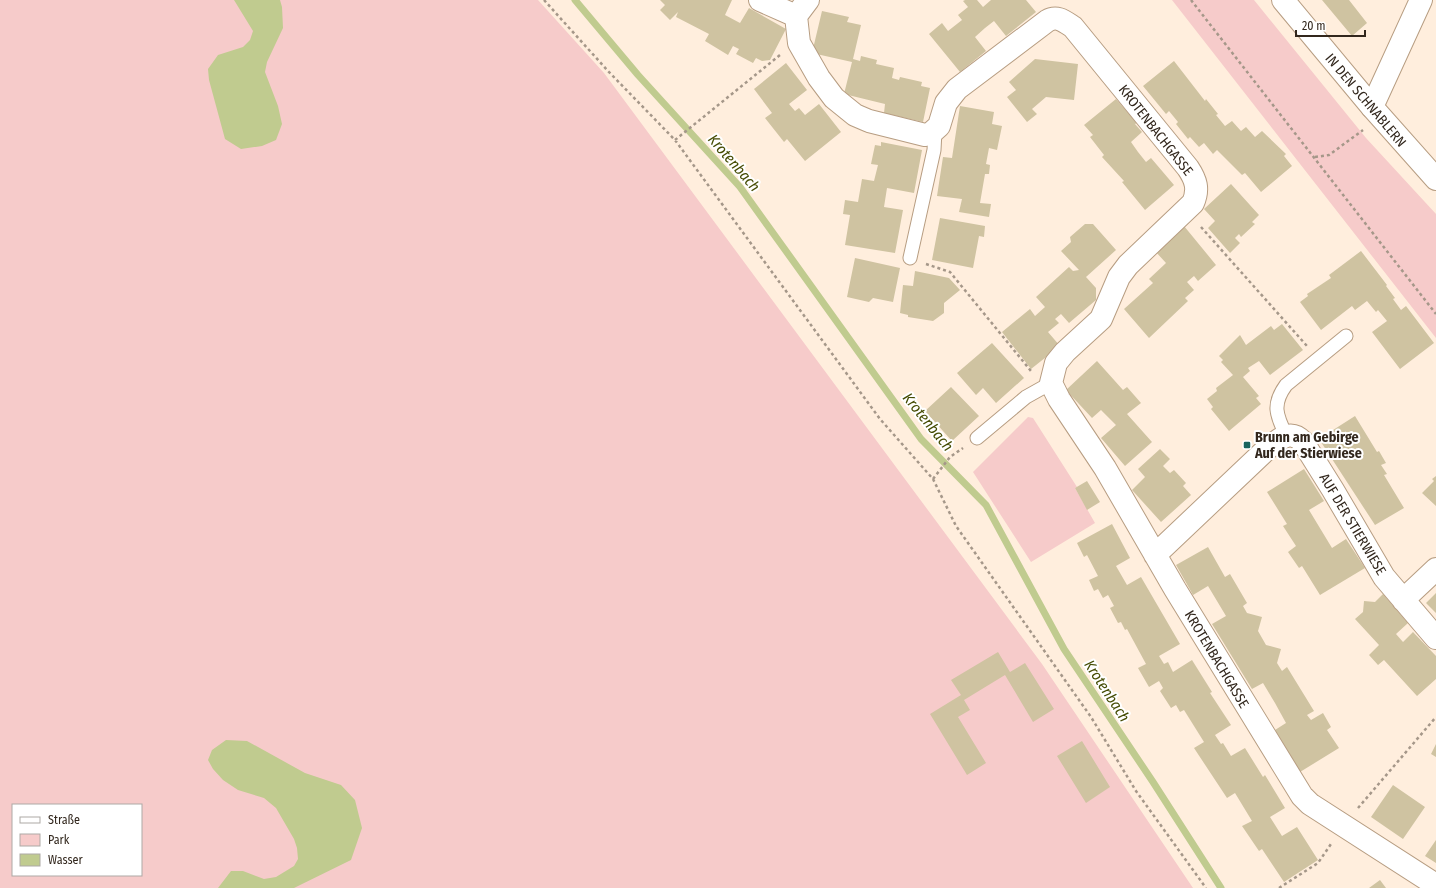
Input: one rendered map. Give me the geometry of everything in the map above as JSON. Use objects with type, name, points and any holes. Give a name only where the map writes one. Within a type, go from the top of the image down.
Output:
[{"type":"street","points":[[760,0],[802,8],[799,43],[818,78],[844,108],[869,121],[925,136],[935,131]]},
{"type":"street","name":"IN DEN SCHNABLERN","points":[[1283,0],[1372,107],[1436,179]]},
{"type":"street","points":[[1372,107],[1421,0]]},
{"type":"street","name":"KROTENBACHGASSE","points":[[935,131],[939,126],[946,103],[957,89],[1047,21],[1056,18],[1064,20],[1073,27],[1191,172],[1197,185],[1197,195],[1187,210],[1128,265],[1119,277],[1101,319],[1065,352],[1056,363],[1047,385],[1059,399],[1105,468],[1155,555],[1294,785],[1310,804],[1344,824],[1436,885]]},
{"type":"street","points":[[1155,555],[1269,446],[1286,435]]},
{"type":"street","name":"AUF DER STIERWIESE","points":[[1286,435],[1298,438],[1303,442],[1384,577],[1402,600],[1436,638]]},
{"type":"street","points":[[1402,600],[1436,569]]},
{"type":"lane","name":"KROTENBACHGASSE","points":[[910,258],[934,150],[935,131]]},
{"type":"lane","points":[[1286,435],[1279,422],[1276,408],[1278,395],[1286,385],[1346,336]]},
{"type":"lane","points":[[977,438],[1026,397],[1047,385]]},
{"type":"path","points":[[544,0],[608,71],[675,140],[880,419],[933,479],[956,526],[1091,717],[1136,791],[1206,888]]},
{"type":"path","points":[[1191,0],[1436,314]]},
{"type":"path","points":[[675,140],[785,51],[799,43]]},
{"type":"path","points":[[1314,157],[1329,155],[1363,131],[1372,107]]},
{"type":"path","points":[[1187,210],[1318,358]]},
{"type":"path","points":[[910,258],[950,272],[1047,385]]},
{"type":"path","points":[[933,479],[950,457]]},
{"type":"path","points":[[1279,888],[1318,863],[1344,824],[1436,717]]},
{"type":"green space","points":[[0,0],[538,0],[604,73],[1042,664],[1193,888],[0,888]]},
{"type":"green space","points":[[1172,0],[1254,0],[1366,138],[1436,214],[1436,338]]},
{"type":"green space","points":[[1028,417],[1033,418],[1077,487],[1075,488],[1095,523],[1031,562],[973,472]]},
{"type":"water","points":[[234,0],[280,0],[282,7],[283,28],[267,62],[265,72],[278,106],[282,124],[276,140],[262,146],[241,149],[225,139],[209,80],[208,69],[218,55],[243,47],[250,40],[253,31]]},
{"type":"water","points":[[226,740],[247,741],[305,773],[341,785],[355,800],[362,828],[351,860],[294,888],[218,888],[231,871],[243,871],[264,879],[276,877],[294,866],[298,859],[294,839],[276,808],[264,798],[238,790],[223,780],[213,769],[208,760],[212,750]]},
{"type":"building","points":[[660,0],[732,0],[725,15],[740,23],[749,8],[786,29],[770,60],[762,61],[756,58],[753,63],[736,54],[739,49],[733,46],[728,55],[705,41],[709,34],[676,17],[678,12],[670,20],[660,10],[665,5]]},
{"type":"building","points":[[977,0],[983,7],[991,0],[1026,0],[1036,12],[1006,36],[994,21],[985,28],[975,37],[986,51],[960,72],[929,34],[942,23],[948,31],[962,20],[958,15],[968,7],[963,1]]},
{"type":"building","points":[[1322,0],[1349,0],[1367,23],[1352,36]]},
{"type":"building","points":[[822,11],[849,17],[847,22],[861,25],[853,59],[860,61],[861,56],[877,60],[876,64],[894,68],[892,78],[899,80],[900,77],[922,82],[921,86],[930,88],[923,122],[884,113],[885,104],[844,94],[852,62],[812,53]]},
{"type":"building","points":[[1035,59],[1078,64],[1074,100],[1046,97],[1032,109],[1037,114],[1027,122],[1007,97],[1016,90],[1009,82]]},
{"type":"building","points":[[1174,61],[1205,101],[1206,99],[1218,114],[1216,115],[1225,126],[1232,121],[1241,131],[1246,127],[1255,137],[1262,131],[1286,154],[1284,156],[1292,166],[1261,192],[1245,173],[1242,175],[1217,150],[1213,154],[1204,143],[1199,147],[1190,137],[1188,139],[1176,124],[1178,122],[1169,111],[1166,114],[1143,86]]},
{"type":"building","points":[[786,63],[807,90],[789,104],[795,111],[799,108],[805,115],[819,104],[841,132],[805,161],[787,139],[784,142],[765,118],[772,113],[754,89]]},
{"type":"building","points":[[1116,99],[1137,123],[1135,124],[1142,132],[1131,142],[1146,162],[1151,158],[1174,185],[1145,210],[1122,182],[1124,181],[1102,157],[1104,155],[1090,137],[1093,135],[1084,125]]},
{"type":"building","points":[[960,106],[994,112],[992,124],[1002,126],[997,150],[989,148],[986,164],[990,165],[989,174],[985,174],[980,203],[991,204],[989,217],[959,212],[962,199],[937,196],[943,157],[952,158]]},
{"type":"building","points":[[881,142],[922,150],[914,193],[887,188],[884,207],[903,210],[895,253],[845,245],[850,215],[843,214],[845,200],[858,202],[862,179],[874,181],[878,165],[871,164],[875,145],[881,146]]},
{"type":"building","points":[[1231,184],[1259,215],[1252,222],[1255,224],[1241,237],[1239,234],[1235,238],[1240,243],[1230,253],[1208,228],[1215,221],[1204,209]]},
{"type":"building","points":[[940,218],[985,226],[984,237],[979,236],[973,268],[932,260]]},
{"type":"building","points":[[1085,224],[1093,224],[1116,250],[1086,277],[1096,288],[1096,300],[1069,323],[1061,314],[1055,319],[1059,323],[1048,332],[1060,346],[1031,369],[1002,332],[1030,309],[1035,316],[1045,307],[1036,297],[1069,267],[1073,271],[1079,270],[1061,251],[1071,242],[1070,237]]},
{"type":"building","points":[[1184,226],[1216,265],[1198,281],[1194,276],[1187,282],[1194,290],[1185,298],[1188,301],[1149,338],[1124,309],[1153,283],[1149,279],[1166,263],[1155,251]]},
{"type":"building","points":[[1361,251],[1387,285],[1386,286],[1395,298],[1393,299],[1401,310],[1406,306],[1434,343],[1400,369],[1372,332],[1387,321],[1378,310],[1376,312],[1367,301],[1355,310],[1352,306],[1321,330],[1300,302],[1308,296],[1307,294],[1331,278],[1329,275]]},
{"type":"building","points":[[855,258],[900,268],[893,302],[873,298],[869,302],[847,297]]},
{"type":"building","points":[[915,271],[949,278],[960,290],[944,303],[944,313],[933,321],[908,317],[908,315],[900,313],[903,285],[913,286]]},
{"type":"building","points":[[1282,324],[1303,350],[1270,375],[1259,361],[1248,368],[1250,371],[1243,377],[1259,396],[1256,398],[1261,404],[1229,431],[1211,409],[1213,407],[1207,399],[1217,391],[1216,388],[1233,375],[1221,362],[1223,360],[1219,356],[1240,335],[1246,345],[1271,326],[1274,330]]},
{"type":"building","points":[[992,343],[1024,378],[996,403],[983,388],[976,395],[957,373]]},
{"type":"building","points":[[1097,361],[1123,390],[1127,387],[1141,403],[1127,414],[1152,442],[1125,466],[1101,438],[1116,425],[1101,410],[1092,418],[1066,390]]},
{"type":"building","points":[[951,387],[979,416],[952,441],[925,411]]},
{"type":"building","points":[[1355,416],[1377,452],[1379,451],[1386,463],[1381,465],[1387,474],[1384,475],[1404,508],[1375,525],[1319,439]]},
{"type":"building","points":[[1160,449],[1170,459],[1163,466],[1170,473],[1174,470],[1186,483],[1183,486],[1191,495],[1161,522],[1132,490],[1145,477],[1138,469]]},
{"type":"building","points":[[1304,469],[1324,501],[1309,510],[1332,548],[1346,539],[1365,568],[1320,595],[1302,566],[1299,568],[1288,552],[1296,546],[1283,526],[1287,524],[1267,492]]},
{"type":"building","points":[[1436,476],[1436,506],[1422,493],[1434,481],[1432,479]]},
{"type":"building","points":[[1087,481],[1100,502],[1087,510],[1075,488]]},
{"type":"building","points":[[1112,524],[1130,558],[1116,566],[1127,585],[1141,577],[1180,644],[1159,656],[1164,664],[1168,662],[1173,672],[1192,660],[1212,692],[1210,693],[1231,725],[1215,735],[1221,744],[1223,743],[1231,756],[1245,748],[1263,777],[1265,775],[1285,808],[1270,817],[1282,836],[1297,827],[1318,860],[1284,882],[1262,849],[1259,851],[1242,826],[1252,821],[1235,793],[1227,798],[1194,748],[1204,742],[1184,710],[1180,712],[1176,705],[1171,708],[1160,691],[1163,688],[1159,681],[1149,687],[1138,668],[1146,664],[1127,629],[1125,630],[1121,622],[1118,623],[1110,608],[1114,606],[1108,595],[1103,598],[1098,589],[1094,591],[1089,580],[1098,576],[1087,555],[1084,557],[1077,543]]},
{"type":"building","points":[[1208,547],[1225,577],[1230,574],[1247,603],[1243,606],[1247,613],[1262,617],[1258,631],[1266,645],[1281,649],[1277,663],[1282,671],[1287,667],[1314,711],[1307,715],[1311,720],[1323,713],[1331,727],[1327,730],[1339,748],[1300,772],[1275,730],[1286,723],[1275,703],[1263,683],[1252,689],[1212,624],[1226,616],[1208,586],[1193,595],[1176,565]]},
{"type":"building","points":[[1436,593],[1436,613],[1426,603]]},
{"type":"building","points":[[1383,594],[1408,623],[1396,634],[1403,642],[1413,632],[1436,656],[1436,679],[1417,696],[1384,660],[1378,665],[1369,655],[1379,645],[1355,619],[1363,612],[1364,601],[1375,602]]},
{"type":"building","points":[[998,652],[1010,672],[1025,663],[1054,709],[1033,722],[1005,675],[964,700],[970,710],[958,717],[986,763],[967,775],[930,714],[961,695],[951,680]]},
{"type":"building","points":[[1082,741],[1110,787],[1086,803],[1057,756]]},
{"type":"building","points":[[1436,744],[1436,757],[1431,754]]},
{"type":"building","points":[[1393,785],[1425,807],[1403,839],[1371,817]]},
{"type":"building","points":[[1436,840],[1436,863],[1425,856]]},
{"type":"building","points":[[1380,880],[1386,888],[1369,888]]},
{"type":"waterway","name":"Krotenbach","points":[[575,0],[638,75],[740,187],[921,439],[986,505],[1064,649],[1153,782],[1221,888]]},
{"type":"place","name":"Brunn am Gebirge Auf der Stierwiese","points":[[1247,445]]}]
